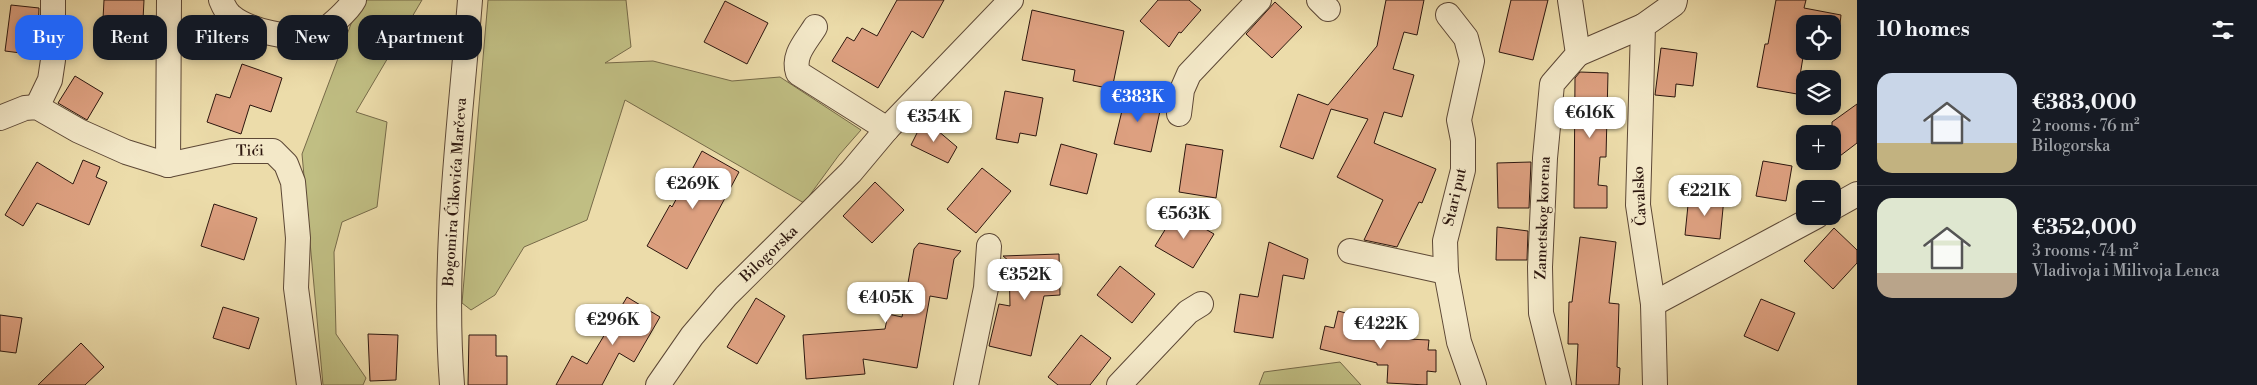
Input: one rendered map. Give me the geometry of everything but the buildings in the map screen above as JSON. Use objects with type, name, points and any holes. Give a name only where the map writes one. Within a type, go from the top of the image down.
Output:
[{"type":"street","points":[[0,118],[25,108],[37,107],[50,80],[53,60],[53,0]]},
{"type":"street","points":[[168,165],[169,0]]},
{"type":"street","points":[[221,0],[229,15],[249,28],[300,37],[316,35],[330,25],[354,0]]},
{"type":"street","name":"Bogomira Ćikovića Marčeva","points":[[452,385],[448,332],[449,276],[470,0]]},
{"type":"street","name":"Bilogorska","points":[[658,385],[692,336],[726,296],[851,172],[887,129],[1011,0]]},
{"type":"street","points":[[1179,114],[1182,90],[1189,74],[1259,0]]},
{"type":"street","points":[[1570,0],[1578,54],[1643,26],[1674,4],[1675,0]]},
{"type":"street","name":"Stari put","points":[[1448,15],[1466,38],[1472,61],[1460,105],[1459,120],[1463,140],[1463,170],[1445,242],[1446,272],[1459,342],[1474,385]]},
{"type":"street","name":"Čavalsko","points":[[1643,26],[1638,205],[1653,304],[1655,385]]},
{"type":"street","points":[[815,27],[798,53],[795,64],[798,73],[887,129]]},
{"type":"street","name":"Zametskog korena","points":[[1559,385],[1541,313],[1540,267],[1545,158],[1552,84],[1578,54]]},
{"type":"street","name":"Tići","points":[[37,107],[79,131],[126,152],[168,165],[232,151],[273,151],[286,164],[294,191],[298,238],[296,288],[300,335],[309,385]]},
{"type":"street","points":[[1841,203],[1857,194]]},
{"type":"street","points":[[1653,304],[1800,225]]},
{"type":"street","points":[[966,385],[986,288],[989,246]]},
{"type":"street","points":[[1350,251],[1446,272]]},
{"type":"street","points":[[1119,385],[1188,312],[1201,304]]},
{"type":"shaded area","points":[[360,0],[422,0],[413,15],[358,15],[358,60],[387,60],[356,112],[387,122],[377,207],[342,222],[334,252],[336,334],[366,378],[363,385],[323,385],[302,154],[337,60],[348,60],[348,32]]},
{"type":"shaded area","points":[[488,0],[626,0],[631,47],[605,63],[653,61],[732,81],[780,77],[861,130],[839,155],[804,203],[625,100],[587,220],[524,247],[495,295],[471,310],[462,303]]},
{"type":"shaded area","points":[[1340,362],[1361,385],[1259,385],[1264,372]]}]
